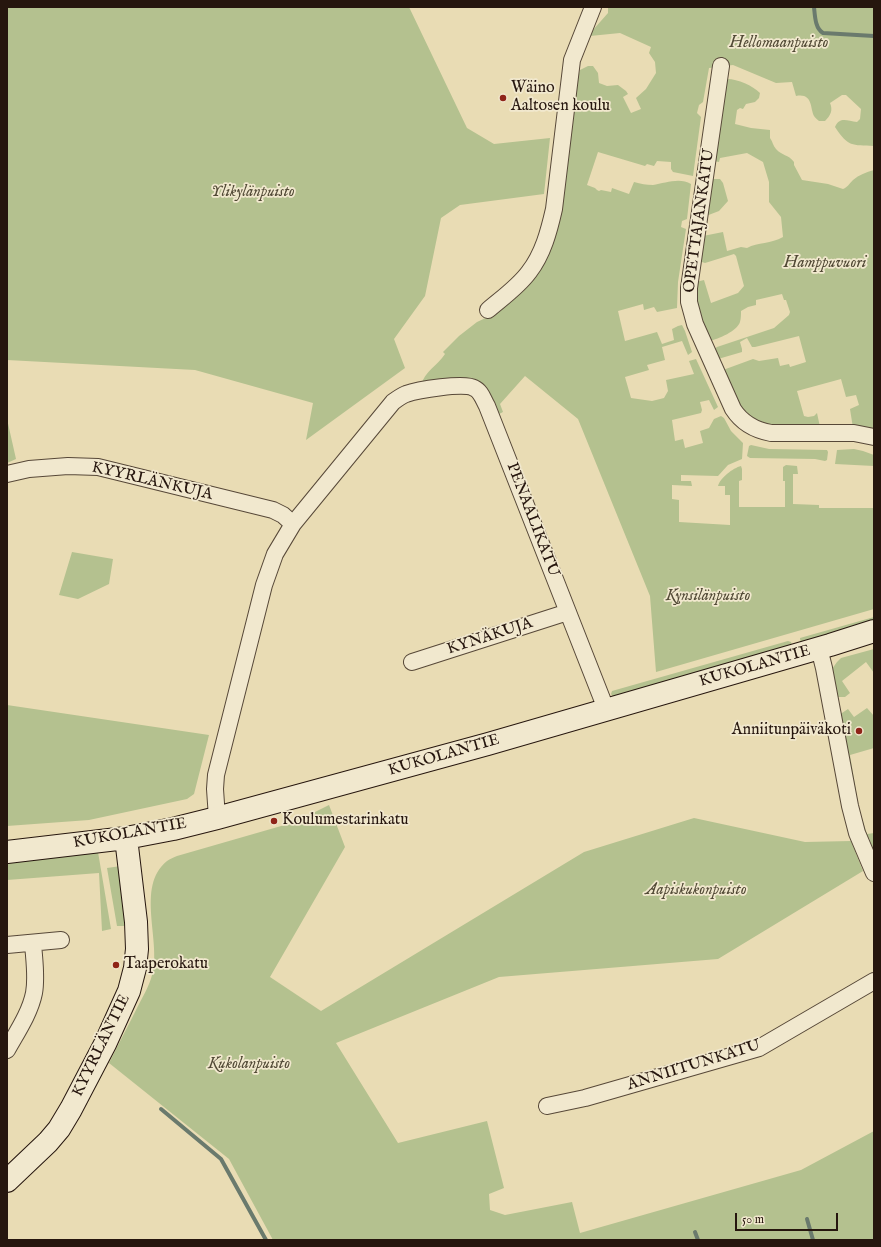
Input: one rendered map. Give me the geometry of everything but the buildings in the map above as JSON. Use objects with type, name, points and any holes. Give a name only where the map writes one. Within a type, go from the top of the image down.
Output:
[{"type":"street","points":[[488,310],[519,283],[529,272],[544,245],[550,230],[555,203],[572,60],[593,7]]},
{"type":"street","name":"OPETTAJANKATU","points":[[721,66],[689,288],[689,302],[694,324],[733,409],[738,417],[746,424],[761,432],[854,433],[874,438]]},
{"type":"street","name":"PENAALIKATU","points":[[293,524],[393,402],[400,396],[408,393],[458,385],[474,387],[479,391],[486,406],[606,709]]},
{"type":"street","name":"KYYRLÄNKUJA","points":[[7,474],[29,469],[68,466],[98,467],[273,510],[293,524]]},
{"type":"street","points":[[217,818],[215,789],[216,775],[264,585],[275,554],[293,524]]},
{"type":"street","name":"KYNÄKUJA","points":[[412,662],[568,612]]},
{"type":"street","name":"KUKOLANTIE","points":[[7,852],[126,838],[173,829],[217,818],[606,709],[874,631]]},
{"type":"street","points":[[819,648],[850,806],[857,833],[874,873]]},
{"type":"street","name":"KYYRLÄNTIE","points":[[7,1181],[48,1142],[59,1129],[105,1044],[129,991],[135,966],[137,949],[136,922],[126,838]]},
{"type":"street","points":[[7,945],[61,940]]},
{"type":"street","points":[[7,1050],[28,1012],[34,993],[35,982],[33,943]]},
{"type":"street","name":"ANNIITUNKATU","points":[[547,1106],[585,1098],[759,1048],[874,980]]},
{"type":"green space","name":"Ylikylänpuisto","points":[[7,7],[409,7],[467,128],[494,144],[550,138],[544,194],[460,205],[441,218],[425,296],[394,339],[405,368],[306,440],[313,403],[195,370],[7,360]]},
{"type":"green space","points":[[608,7],[874,7],[874,146],[851,144],[843,138],[835,127],[839,121],[842,120],[857,122],[860,119],[861,109],[846,95],[842,95],[830,103],[831,112],[829,117],[825,121],[819,121],[814,116],[808,99],[801,96],[796,96],[792,82],[776,83],[733,65],[709,68],[703,102],[699,105],[697,113],[701,117],[693,176],[673,172],[671,169],[671,162],[657,161],[654,166],[647,164],[645,166],[598,152],[587,185],[599,191],[611,192],[612,188],[629,194],[634,182],[653,185],[682,181],[691,184],[687,219],[682,221],[681,227],[686,229],[678,282],[677,308],[657,312],[654,307],[644,310],[643,304],[618,311],[625,341],[657,332],[662,344],[674,340],[672,329],[682,325],[692,352],[688,355],[682,341],[662,347],[665,360],[647,365],[649,370],[625,377],[631,398],[652,401],[664,398],[668,391],[666,380],[694,374],[689,361],[696,359],[718,407],[714,410],[709,400],[700,402],[702,410],[701,413],[672,420],[675,441],[683,439],[685,448],[703,443],[700,431],[709,428],[714,419],[721,416],[724,418],[731,431],[743,443],[742,459],[728,465],[718,476],[681,475],[681,481],[691,481],[692,486],[672,485],[672,499],[679,500],[679,522],[730,525],[730,495],[725,495],[725,486],[718,486],[727,474],[741,466],[742,480],[739,481],[739,507],[785,507],[785,481],[783,481],[783,467],[786,465],[797,466],[798,474],[793,474],[793,504],[819,505],[819,508],[873,508],[874,502],[874,609],[656,672],[650,596],[578,419],[525,376],[500,404],[503,412],[497,415],[490,396],[421,385],[428,372],[445,354],[443,352],[459,336],[477,322],[492,315],[530,280],[580,70],[588,66],[593,66],[598,73],[599,83],[607,86],[618,85],[626,91],[628,94],[623,97],[631,113],[641,109],[636,98],[646,89],[656,73],[655,62],[649,53],[651,47],[620,33],[590,36],[593,30],[608,13]]},
{"type":"green space","name":"Hamppuvuori","points":[[725,79],[744,83],[753,87],[760,93],[759,98],[755,102],[746,104],[743,109],[740,108],[737,110],[735,124],[751,128],[770,130],[770,138],[775,148],[794,162],[794,165],[802,180],[828,184],[843,189],[853,180],[874,170],[874,430],[853,428],[850,409],[859,405],[856,395],[846,397],[841,379],[797,391],[804,416],[814,416],[817,413],[820,427],[775,427],[758,423],[745,416],[723,370],[753,359],[759,361],[778,358],[780,366],[789,364],[790,367],[806,362],[799,336],[755,347],[752,347],[747,338],[740,342],[742,352],[718,359],[713,350],[717,347],[774,328],[789,315],[790,312],[786,300],[784,300],[782,294],[756,300],[756,305],[741,311],[740,322],[732,331],[709,341],[697,311],[696,282],[704,280],[711,303],[738,293],[744,286],[736,256],[734,254],[705,263],[699,261],[703,236],[723,232],[727,251],[741,247],[747,248],[783,237],[781,217],[769,202],[769,182],[763,162],[747,153],[720,158],[719,162],[713,161]]},
{"type":"green space","points":[[711,179],[720,179],[723,183],[728,201],[719,211],[706,216]]},
{"type":"green space","points":[[7,419],[16,459],[7,463]]},
{"type":"green space","points":[[751,445],[769,449],[827,450],[827,460],[750,458],[747,456],[749,446]]},
{"type":"green space","points":[[854,449],[874,455],[874,466],[835,464],[837,450]]},
{"type":"green space","points":[[72,552],[113,559],[109,584],[78,599],[59,595]]},
{"type":"green space","points":[[874,617],[874,623],[801,646],[800,638]]},
{"type":"green space","points":[[788,641],[791,642],[793,648],[613,697],[611,694],[612,691]]},
{"type":"green space","points":[[874,649],[874,673],[866,662],[842,681],[850,693],[845,697],[836,697],[832,669],[837,662],[841,658]]},
{"type":"green space","points":[[7,705],[209,735],[194,794],[187,799],[89,820],[7,826]]},
{"type":"green space","points":[[867,708],[874,716],[874,748],[850,755],[859,809],[867,834],[874,833],[874,852],[869,838],[865,839],[839,715],[848,709],[854,717]]},
{"type":"green space","points":[[329,805],[345,847],[270,977],[321,1011],[584,852],[694,818],[805,842],[851,841],[863,871],[718,959],[499,977],[336,1043],[398,1143],[487,1121],[504,1188],[489,1194],[490,1210],[505,1215],[572,1202],[580,1233],[801,1170],[874,1131],[874,1240],[273,1240],[229,1159],[109,1063],[149,984],[152,975],[154,946],[151,900],[153,885],[158,872],[167,861],[176,856],[295,822]]},
{"type":"green space","points":[[98,852],[111,929],[102,931],[99,873],[7,880],[7,859]]},
{"type":"green space","points":[[121,866],[124,881],[124,926],[117,926],[107,868]]},
{"type":"waterway","points":[[814,7],[818,28],[823,33],[874,36]]},
{"type":"waterway","points":[[161,1109],[221,1159],[266,1240]]},
{"type":"waterway","points":[[807,1219],[813,1240]]},
{"type":"waterway","points":[[695,1232],[698,1240]]},
{"type":"place","name":"Wäino Aaltosen koulu","points":[[503,98]]},
{"type":"place","name":"Anniitunpäiväkoti","points":[[859,731]]},
{"type":"place","name":"Koulumestarinkatu","points":[[274,821]]},
{"type":"place","name":"Taaperokatu","points":[[116,965]]},
{"type":"park label","name":"Hellomaanpuisto","points":[[779,44]]},
{"type":"park label","name":"Kynsilänpuisto","points":[[708,597]]},
{"type":"park label","name":"Aapiskukonpuisto","points":[[696,891]]},
{"type":"park label","name":"Kukolanpuisto","points":[[249,1065]]}]
